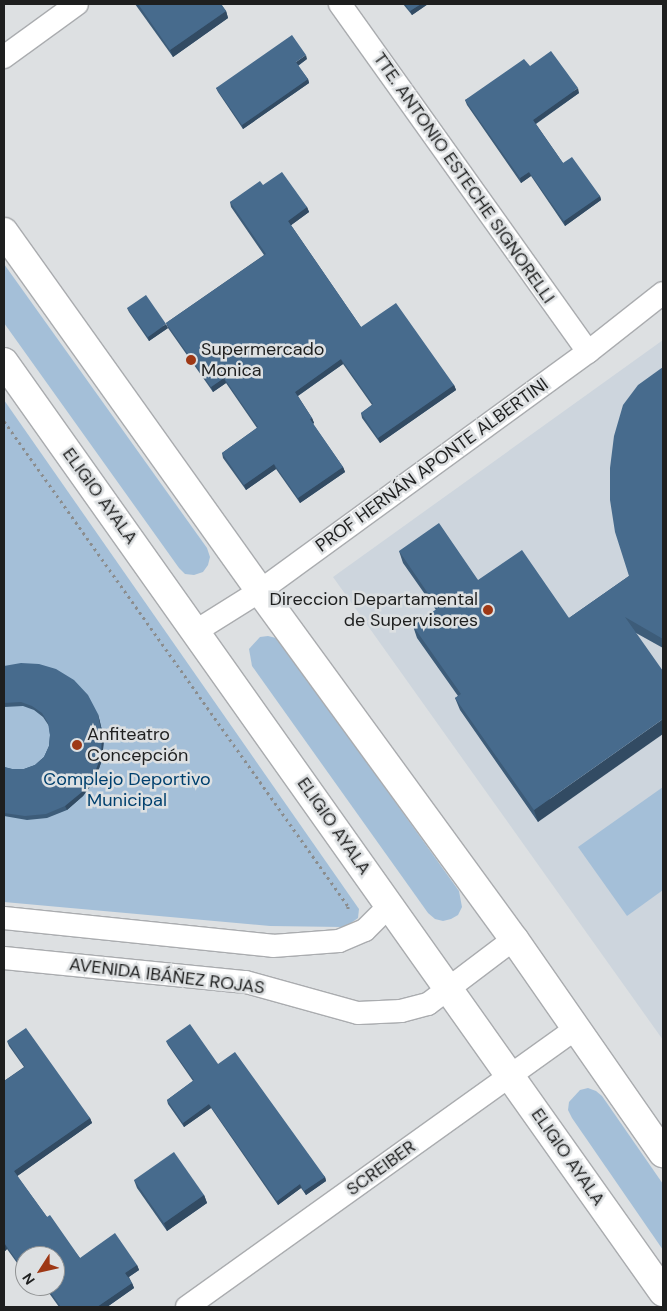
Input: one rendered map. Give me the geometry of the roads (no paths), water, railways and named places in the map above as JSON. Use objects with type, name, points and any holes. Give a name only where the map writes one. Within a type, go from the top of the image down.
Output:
[{"type":"street","points":[[4,56],[77,4]]},
{"type":"street","name":"TTE. ANTONIO ESTECHE SIGNORELLI","points":[[340,4],[588,352]]},
{"type":"street","points":[[4,232],[260,591],[514,939],[663,1153]]},
{"type":"street","name":"PROF HERNÁN APONTE ALBERTINI","points":[[196,630],[260,591],[588,352],[663,293]]},
{"type":"street","name":"ELIGIO AYALA","points":[[4,362],[196,630],[663,1292]]},
{"type":"street","points":[[4,918],[273,946],[339,941],[365,930],[390,905]]},
{"type":"street","name":"AVENIDA IBÁÑEZ ROJAS","points":[[4,958],[246,982],[358,1013],[401,1011],[428,1004],[514,939]]},
{"type":"street","name":"SCREIBER","points":[[187,1307],[575,1029]]},
{"type":"place","name":"Supermercado Monica","points":[[191,360]]},
{"type":"place","name":"Direccion Departamental de Supervisores","points":[[488,610]]},
{"type":"place","name":"Anfiteatro Concepción","points":[[77,745]]},
{"type":"park label","name":"Complejo Deportivo Municipal","points":[[127,790]]}]
